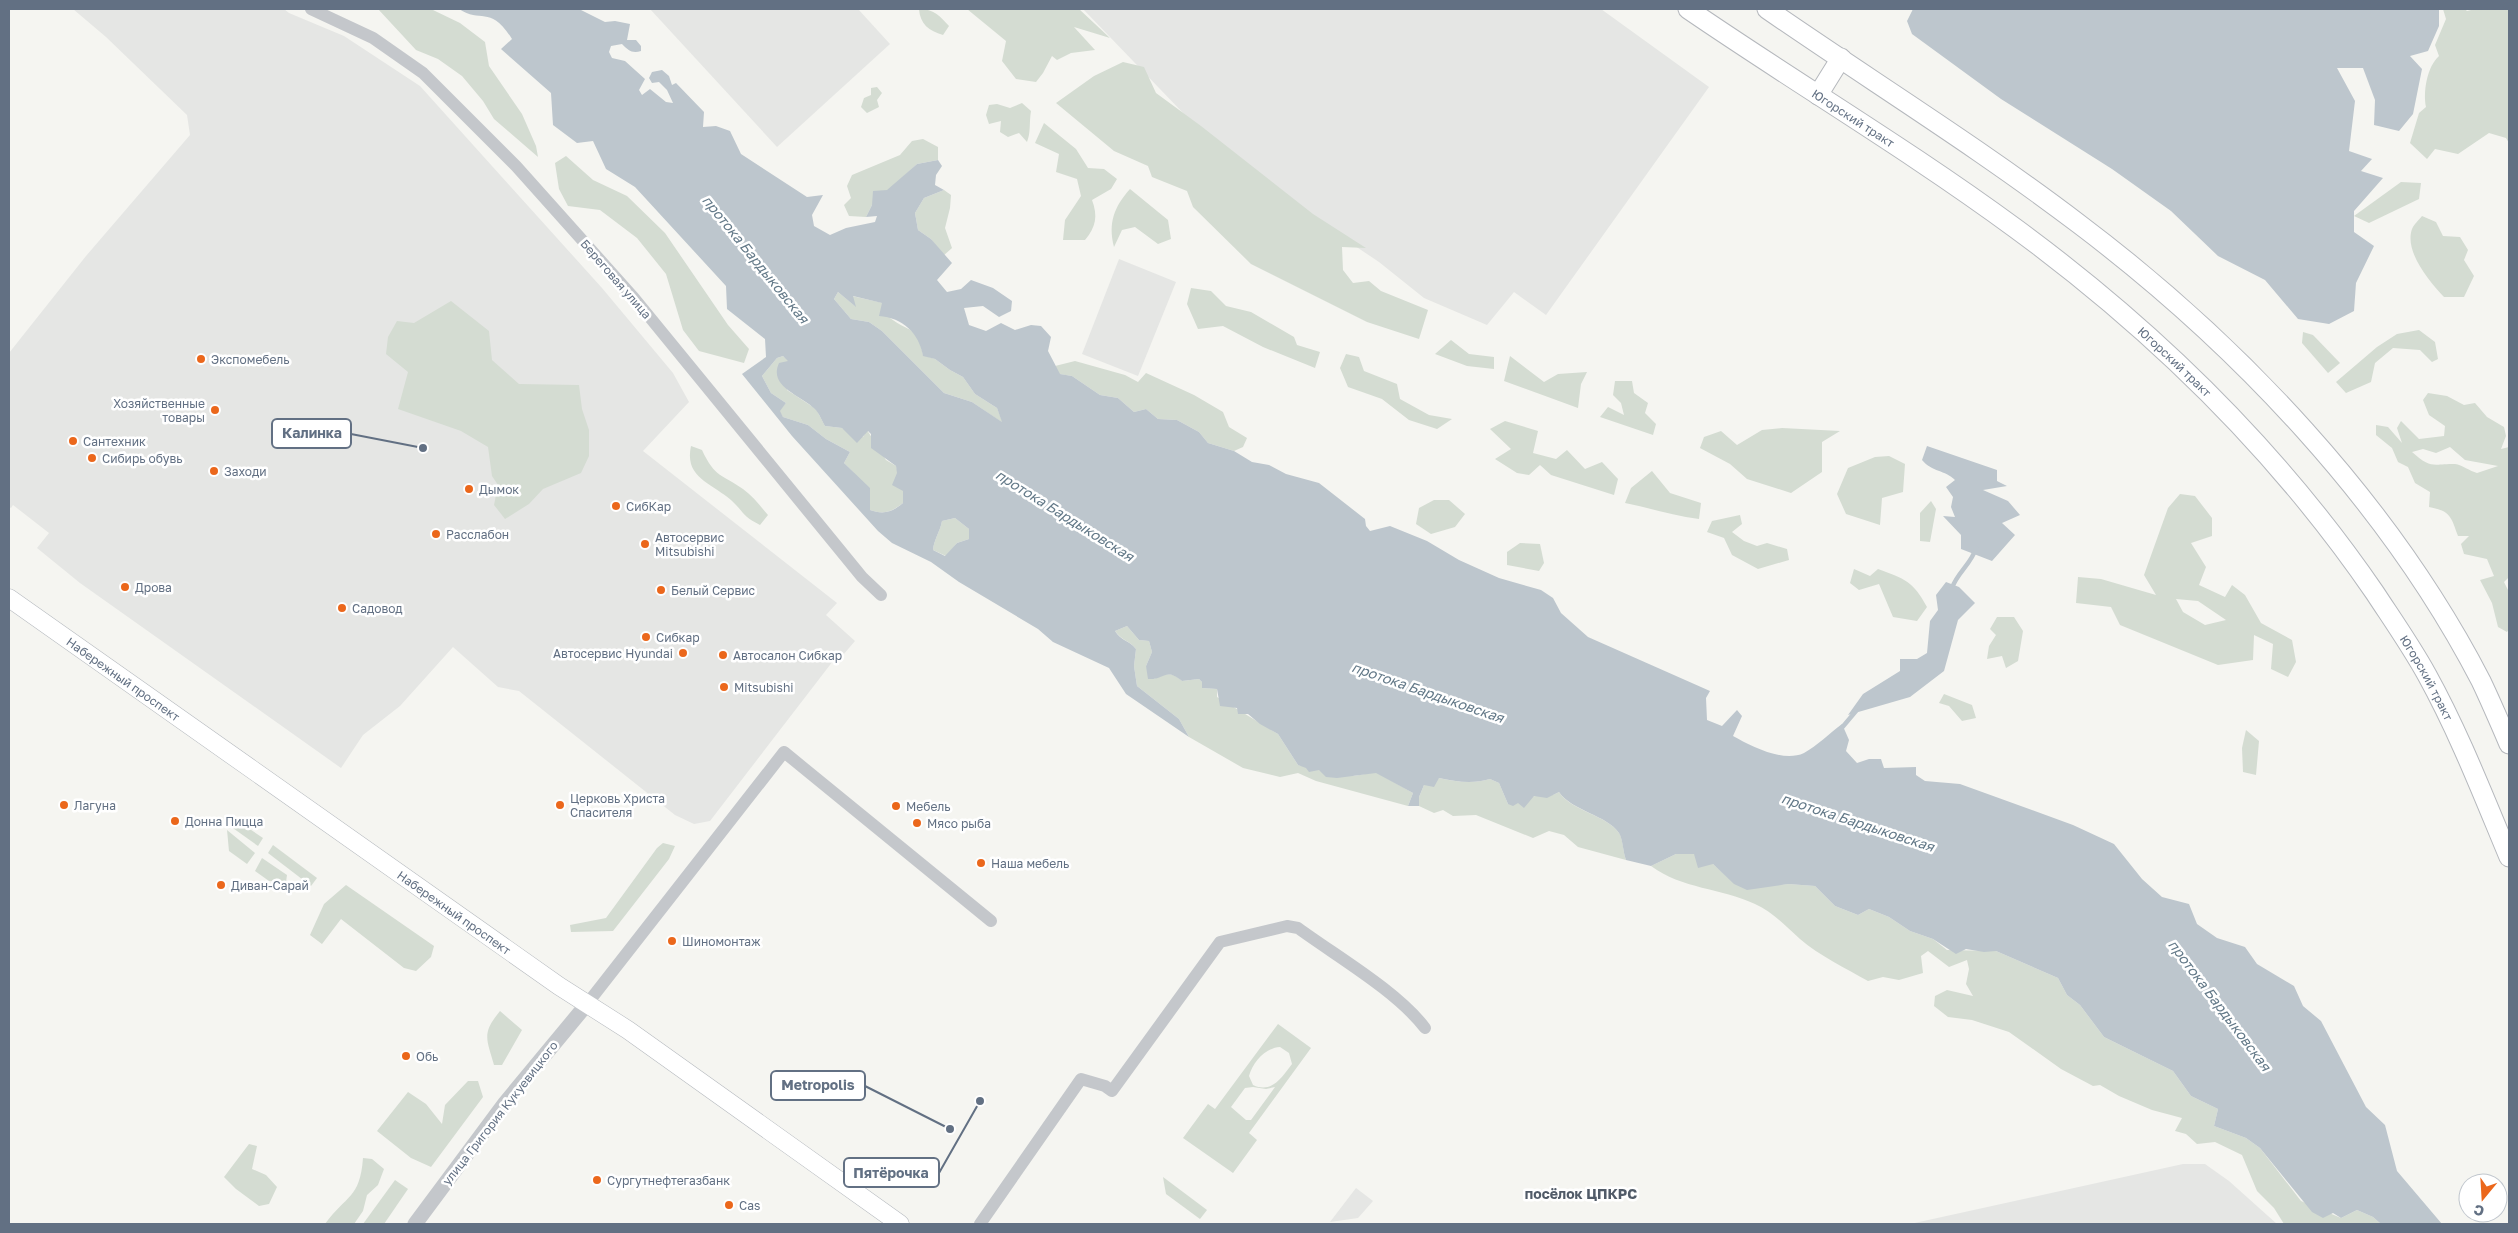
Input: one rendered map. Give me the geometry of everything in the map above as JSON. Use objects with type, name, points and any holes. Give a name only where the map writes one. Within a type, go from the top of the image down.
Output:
[{"type":"main road","name":"Югорский тракт","points":[[1688,9],[2005,221],[2070,270],[2159,345],[2250,435],[2302,493],[2346,551],[2426,673],[2455,732],[2509,857]]},
{"type":"main road","points":[[1767,9],[2027,185],[2082,226],[2184,312],[2288,412],[2344,477],[2393,541],[2440,611],[2481,681],[2509,744]]},
{"type":"main road","points":[[1818,95],[1841,58]]},
{"type":"main road","name":"Набережный проспект","points":[[9,598],[587,1004],[628,1030],[900,1224]]},
{"type":"street","name":"Береговая улица","points":[[311,9],[373,38],[423,73],[516,166],[634,298],[856,570],[881,595]]},
{"type":"street","points":[[587,1004],[784,752],[991,921]]},
{"type":"street","points":[[980,1224],[1081,1079],[1105,1086],[1112,1091],[1220,942],[1287,926],[1298,928],[1380,987],[1416,1016],[1425,1028]]},
{"type":"street","name":"улица Григория Кукуевицкого","points":[[415,1224],[505,1103],[587,1004]]},
{"type":"shaded area","points":[[73,9],[284,9],[289,13],[344,36],[420,86],[602,288],[673,373],[689,402],[643,451],[837,603],[826,615],[855,641],[843,655],[833,661],[710,821],[694,824],[675,815],[519,691],[498,687],[453,647],[400,706],[363,735],[341,768],[80,583],[37,548],[49,533],[13,505],[11,508],[9,507],[9,353],[86,256],[190,135],[187,115],[106,37]]},
{"type":"shaded area","points":[[378,9],[433,10],[460,23],[485,42],[489,66],[522,114],[536,146],[538,157],[494,119],[483,101],[462,76],[438,59],[416,50]]},
{"type":"shaded area","points":[[650,9],[858,9],[890,44],[777,147]]},
{"type":"shaded area","points":[[919,9],[933,12],[946,22],[949,26],[943,35],[933,31],[923,23]]},
{"type":"shaded area","points":[[967,9],[1079,9],[1110,38],[1074,27],[1095,50],[1071,53],[1057,60],[1052,56],[1036,82],[1016,79],[1002,61],[1006,41]]},
{"type":"shaded area","points":[[1083,9],[1601,9],[1709,87],[1546,315],[1514,292],[1487,325],[1424,298],[1379,262],[1294,205],[1185,115]]},
{"type":"shaded area","points":[[2443,9],[2465,9],[2467,11],[2475,9],[2509,9],[2509,143],[2506,138],[2489,133],[2458,154],[2435,149],[2427,159],[2410,143],[2419,113],[2426,107],[2425,94],[2431,66],[2439,56],[2435,45],[2446,19]]},
{"type":"shaded area","points":[[1123,62],[1144,67],[1156,93],[1313,214],[1366,248],[1342,247],[1343,270],[1353,283],[1369,281],[1381,291],[1428,310],[1419,339],[1367,322],[1251,264],[1193,207],[1187,191],[1152,177],[1148,166],[1114,151],[1056,103],[1094,76]]},
{"type":"shaded area","points":[[877,87],[882,93],[877,100],[879,107],[867,113],[861,107],[864,98],[871,95],[871,88]]},
{"type":"shaded area","points":[[1022,103],[1031,111],[1027,142],[1019,133],[1008,137],[1000,132],[1001,121],[989,124],[986,115],[989,105],[997,104],[1010,108]]},
{"type":"shaded area","points":[[1044,123],[1076,149],[1088,168],[1104,169],[1117,179],[1111,189],[1092,200],[1095,221],[1092,231],[1085,240],[1063,240],[1065,220],[1081,196],[1077,179],[1056,172],[1059,154],[1035,143]]},
{"type":"shaded area","points":[[923,139],[938,147],[938,160],[917,164],[872,205],[866,217],[849,216],[844,205],[851,198],[847,186],[852,175],[900,155],[912,141]]},
{"type":"shaded area","points":[[566,156],[593,180],[627,196],[665,233],[728,325],[749,349],[744,363],[699,351],[683,330],[666,274],[637,238],[600,210],[568,206],[559,189],[555,163]]},
{"type":"shaded area","points":[[2401,182],[2421,183],[2419,199],[2369,223],[2354,216]]},
{"type":"shaded area","points":[[1130,189],[1168,220],[1171,239],[1158,244],[1135,227],[1122,230],[1114,247],[1112,223],[1116,209]]},
{"type":"shaded area","points":[[944,190],[951,195],[945,228],[952,248],[943,256],[931,239],[918,230],[915,213],[924,198]]},
{"type":"shaded area","points":[[2422,216],[2436,222],[2443,236],[2460,237],[2468,250],[2464,260],[2474,276],[2464,297],[2444,297],[2426,275],[2415,257],[2411,238],[2412,229]]},
{"type":"shaded area","points":[[1119,259],[1176,282],[1138,376],[1082,354]]},
{"type":"shaded area","points":[[1191,288],[1211,291],[1226,306],[1251,312],[1294,337],[1297,345],[1320,352],[1315,368],[1263,347],[1223,326],[1198,329],[1187,304]]},
{"type":"shaded area","points":[[838,292],[855,306],[852,296],[883,303],[890,318],[915,334],[921,345],[923,355],[935,359],[963,377],[975,394],[997,408],[1003,423],[972,402],[944,393],[882,331],[869,322],[851,319],[834,299]]},
{"type":"shaded area","points":[[451,301],[489,331],[492,360],[519,384],[579,385],[582,409],[589,430],[589,456],[581,473],[543,489],[529,504],[505,519],[494,505],[498,485],[492,476],[488,447],[461,431],[398,409],[408,372],[386,354],[388,337],[397,321],[414,323]]},
{"type":"shaded area","points":[[2419,330],[2435,342],[2438,359],[2432,362],[2420,350],[2393,348],[2375,363],[2371,382],[2346,393],[2336,382],[2377,347],[2397,334]]},
{"type":"shaded area","points":[[2303,332],[2313,335],[2340,363],[2328,373],[2302,343]]},
{"type":"shaded area","points":[[1451,340],[1469,354],[1494,357],[1494,369],[1467,366],[1435,354]]},
{"type":"shaded area","points":[[1346,354],[1359,357],[1364,371],[1397,384],[1400,399],[1429,415],[1452,419],[1437,429],[1409,420],[1382,399],[1348,387],[1340,368]]},
{"type":"shaded area","points":[[783,356],[789,361],[787,390],[816,409],[825,426],[842,428],[863,437],[867,430],[886,460],[896,466],[903,491],[903,503],[887,512],[870,510],[853,472],[844,463],[850,452],[826,439],[808,425],[783,417],[779,411],[786,403],[771,393],[762,376],[777,358]]},
{"type":"shaded area","points":[[1510,356],[1544,382],[1558,374],[1587,372],[1581,384],[1578,408],[1504,381]]},
{"type":"shaded area","points":[[1075,361],[1125,375],[1138,382],[1146,373],[1194,395],[1223,412],[1229,427],[1247,438],[1243,447],[1234,451],[1208,443],[1199,432],[1177,420],[1158,419],[1146,409],[1134,412],[1118,398],[1100,395],[1072,376],[1059,374],[1055,366]]},
{"type":"shaded area","points":[[1615,381],[1632,381],[1634,393],[1648,403],[1645,413],[1656,424],[1653,435],[1600,417],[1608,407],[1624,415],[1621,403],[1613,395]]},
{"type":"shaded area","points":[[2428,393],[2447,396],[2464,405],[2475,403],[2487,417],[2504,427],[2506,436],[2501,449],[2509,447],[2509,577],[2504,582],[2509,592],[2509,629],[2507,632],[2498,627],[2492,603],[2480,580],[2494,576],[2487,559],[2464,554],[2461,544],[2469,536],[2458,536],[2454,524],[2446,513],[2429,507],[2430,492],[2415,483],[2408,467],[2398,462],[2392,448],[2376,435],[2376,425],[2388,427],[2402,443],[2397,428],[2401,421],[2419,439],[2444,436],[2445,426],[2429,415],[2423,400]],"holes":[[[2450,447],[2465,460],[2498,466],[2477,473],[2455,464],[2436,465],[2428,463],[2412,452],[2423,449],[2436,453]]]},
{"type":"shaded area","points":[[1505,421],[1538,431],[1533,453],[1556,459],[1567,450],[1585,469],[1602,462],[1618,479],[1614,495],[1551,475],[1540,465],[1529,475],[1517,473],[1495,459],[1511,449],[1490,429]]},
{"type":"shaded area","points":[[1782,428],[1840,431],[1822,442],[1822,472],[1791,493],[1747,479],[1730,464],[1700,448],[1704,437],[1721,431],[1737,445],[1762,430]]},
{"type":"shaded area","points":[[691,446],[702,450],[715,471],[743,489],[756,501],[768,515],[760,525],[746,516],[724,494],[701,479],[692,466],[690,457]]},
{"type":"shaded area","points":[[1889,456],[1905,464],[1903,492],[1882,498],[1880,525],[1846,514],[1837,494],[1848,468],[1875,457]]},
{"type":"shaded area","points":[[1652,471],[1670,493],[1701,503],[1699,519],[1625,503],[1631,488]]},
{"type":"shaded area","points":[[2180,494],[2195,496],[2212,518],[2212,536],[2191,543],[2206,567],[2199,585],[2225,597],[2232,585],[2245,595],[2261,623],[2292,640],[2296,662],[2288,677],[2271,669],[2273,644],[2254,635],[2253,660],[2218,665],[2120,625],[2111,607],[2076,603],[2078,577],[2101,579],[2156,595],[2144,575],[2168,508]],"holes":[[[2176,599],[2198,601],[2226,620],[2205,625],[2183,612]]]},
{"type":"shaded area","points":[[1434,500],[1449,500],[1465,514],[1455,527],[1431,534],[1416,524],[1419,508]]},
{"type":"shaded area","points":[[1931,501],[1936,509],[1930,542],[1920,541],[1920,513]]},
{"type":"shaded area","points":[[1740,515],[1742,524],[1732,532],[1744,541],[1757,546],[1767,543],[1787,549],[1789,560],[1758,569],[1732,555],[1724,538],[1707,532],[1712,521]]},
{"type":"shaded area","points":[[955,518],[969,529],[969,539],[957,543],[946,556],[933,550],[942,521]]},
{"type":"shaded area","points":[[1520,543],[1540,544],[1544,563],[1539,571],[1507,565],[1507,552]]},
{"type":"shaded area","points":[[1854,569],[1870,576],[1878,569],[1902,579],[1912,586],[1927,607],[1917,621],[1893,617],[1879,584],[1859,590],[1850,583]]},
{"type":"shaded area","points":[[1997,617],[2014,617],[2023,631],[2018,661],[2006,668],[2002,656],[1987,659],[1989,646],[1996,635],[1990,629]]},
{"type":"shaded area","points":[[1127,626],[1139,640],[1149,641],[1152,652],[1146,666],[1154,679],[1169,674],[1182,681],[1199,679],[1202,682],[1202,688],[1217,689],[1217,697],[1278,734],[1298,765],[1354,776],[1376,772],[1413,793],[1408,806],[1316,781],[1298,773],[1280,777],[1243,768],[1189,737],[1179,719],[1137,686],[1134,666],[1136,649],[1115,631]]},
{"type":"shaded area","points":[[1944,694],[1972,705],[1976,718],[1962,721],[1949,706],[1939,703]]},
{"type":"shaded area","points":[[2246,730],[2259,741],[2256,775],[2243,772],[2242,748]]},
{"type":"shaded area","points":[[1439,778],[1464,782],[1478,782],[1490,779],[1499,783],[1508,804],[1533,796],[1549,796],[1559,792],[1572,804],[1606,822],[1619,833],[1626,860],[1578,847],[1564,835],[1549,831],[1533,838],[1476,815],[1453,816],[1443,810],[1434,813],[1419,806],[1419,797],[1424,785]]},
{"type":"shaded area","points":[[235,819],[263,838],[258,846],[230,826]]},
{"type":"shaded area","points":[[227,830],[255,853],[247,864],[229,851]]},
{"type":"shaded area","points":[[663,843],[675,846],[669,859],[613,931],[571,932],[570,925],[606,918],[657,848]]},
{"type":"shaded area","points":[[273,845],[317,878],[311,886],[268,853]]},
{"type":"shaded area","points":[[1676,854],[1694,854],[1713,864],[1734,883],[1768,886],[1788,884],[1815,886],[1835,906],[1858,915],[1869,909],[1889,917],[1910,931],[1933,939],[1947,950],[1996,951],[2058,978],[2067,995],[2080,1005],[2104,1037],[2173,1071],[2191,1096],[2218,1109],[2214,1126],[2246,1138],[2260,1148],[2301,1201],[2341,1218],[2357,1210],[2373,1217],[2381,1224],[2284,1224],[2274,1208],[2257,1191],[2242,1155],[2215,1142],[2197,1144],[2186,1134],[2175,1131],[2182,1118],[2152,1110],[2119,1096],[2100,1085],[2093,1086],[2061,1069],[2009,1032],[1972,1020],[1948,1017],[1934,1006],[1935,996],[1947,990],[1973,996],[1966,984],[1969,969],[1967,960],[1949,967],[1928,951],[1921,956],[1923,973],[1899,980],[1883,977],[1868,981],[1816,951],[1761,907],[1742,899],[1689,884],[1663,874],[1651,866]]},
{"type":"shaded area","points":[[262,858],[287,875],[286,882],[269,881],[255,871]]},
{"type":"shaded area","points":[[346,885],[434,946],[431,957],[416,971],[404,968],[341,919],[322,944],[310,935],[324,904]]},
{"type":"shaded area","points":[[500,1011],[522,1030],[502,1065],[494,1065],[487,1037],[490,1025]]},
{"type":"shaded area","points":[[1278,1024],[1311,1048],[1249,1133],[1257,1140],[1233,1173],[1183,1138],[1208,1104],[1215,1109]],"holes":[[[1280,1047],[1289,1053],[1292,1064],[1280,1079],[1271,1086],[1260,1087],[1253,1085],[1249,1076],[1253,1066],[1269,1050]],[[1275,1087],[1251,1120],[1246,1120],[1231,1107],[1245,1088],[1266,1089]]]},
{"type":"shaded area","points":[[468,1081],[478,1081],[483,1097],[431,1167],[411,1158],[377,1131],[408,1092],[426,1104],[442,1124],[445,1105]]},
{"type":"shaded area","points":[[249,1144],[257,1146],[252,1169],[266,1175],[277,1187],[269,1204],[259,1206],[236,1189],[224,1177]]},
{"type":"shaded area","points":[[363,1158],[372,1159],[384,1169],[378,1185],[367,1195],[363,1211],[354,1224],[325,1224],[351,1196],[359,1182]]},
{"type":"shaded area","points":[[2183,1164],[2205,1164],[2229,1181],[2277,1224],[1910,1224]]},
{"type":"shaded area","points":[[1163,1177],[1207,1210],[1200,1219],[1166,1194]]},
{"type":"shaded area","points":[[395,1180],[408,1189],[384,1224],[363,1224]]},
{"type":"shaded area","points":[[1356,1188],[1373,1201],[1358,1218],[1330,1222]]},
{"type":"water","name":"протока Бардыковская","points":[[459,9],[579,9],[605,22],[615,21],[630,24],[627,40],[636,40],[641,46],[641,51],[630,51],[622,44],[611,46],[609,52],[612,58],[625,61],[645,79],[639,90],[642,95],[650,89],[666,102],[673,103],[667,90],[659,82],[652,83],[649,78],[652,72],[662,70],[669,76],[672,85],[676,83],[704,112],[703,127],[716,126],[730,131],[741,154],[807,197],[823,195],[812,215],[814,226],[830,235],[846,228],[875,222],[877,216],[866,217],[872,205],[873,191],[887,190],[917,164],[938,160],[942,166],[936,175],[935,185],[944,190],[924,198],[915,213],[918,230],[931,239],[952,263],[937,280],[947,292],[961,289],[971,280],[993,288],[1012,301],[1011,311],[999,317],[983,306],[964,308],[969,325],[986,331],[1001,323],[1015,330],[1031,325],[1041,326],[1051,337],[1048,351],[1060,374],[1072,376],[1100,395],[1118,398],[1134,412],[1146,409],[1158,419],[1177,420],[1199,432],[1208,443],[1234,451],[1252,462],[1269,465],[1286,474],[1319,483],[1365,519],[1366,526],[1370,531],[1390,526],[1427,541],[1459,560],[1499,578],[1541,590],[1553,598],[1561,613],[1588,637],[1710,691],[1706,698],[1707,720],[1722,726],[1737,710],[1742,716],[1733,736],[1749,744],[1777,755],[1796,756],[1809,750],[1842,724],[1849,740],[1846,751],[1857,763],[1869,759],[1881,759],[1884,768],[1916,767],[1916,775],[1925,781],[1960,784],[2073,825],[2114,844],[2142,879],[2162,897],[2189,904],[2197,924],[2217,938],[2245,947],[2257,964],[2294,986],[2303,1006],[2321,1021],[2366,1107],[2385,1125],[2397,1171],[2442,1224],[2381,1224],[2373,1217],[2357,1210],[2341,1218],[2333,1213],[2323,1218],[2312,1212],[2260,1148],[2246,1138],[2214,1126],[2218,1109],[2191,1096],[2173,1071],[2104,1037],[2080,1005],[2067,995],[2058,978],[1996,951],[1984,952],[1966,949],[1956,954],[1933,939],[1910,931],[1889,917],[1869,909],[1858,915],[1835,906],[1815,886],[1788,884],[1747,890],[1734,884],[1713,864],[1698,868],[1694,854],[1676,854],[1651,866],[1626,860],[1619,833],[1614,827],[1572,804],[1559,792],[1547,798],[1534,796],[1524,808],[1518,803],[1513,806],[1508,804],[1499,783],[1490,779],[1478,782],[1465,782],[1439,778],[1434,787],[1424,785],[1419,797],[1419,806],[1408,806],[1413,793],[1376,773],[1337,778],[1326,777],[1319,770],[1309,772],[1306,768],[1298,765],[1278,734],[1260,724],[1248,714],[1238,714],[1237,708],[1220,706],[1217,689],[1202,688],[1202,682],[1199,679],[1182,681],[1168,674],[1148,679],[1146,666],[1152,652],[1149,641],[1139,640],[1127,626],[1115,631],[1136,649],[1134,666],[1137,686],[1179,719],[1189,737],[1126,694],[1109,668],[1053,642],[1038,629],[959,582],[931,562],[892,543],[878,531],[792,436],[742,374],[766,357],[765,339],[727,309],[726,286],[635,187],[606,169],[593,141],[577,143],[553,125],[551,93],[501,49],[512,39],[504,28],[491,18],[467,13]],"holes":[[[838,292],[856,307],[853,296],[882,303],[879,316],[888,317],[908,328],[918,340],[923,356],[935,359],[963,377],[975,394],[997,408],[1002,422],[972,402],[944,393],[882,331],[869,322],[851,319],[834,299]],[[783,356],[788,361],[779,363],[777,371],[778,378],[782,384],[815,409],[825,426],[842,428],[857,443],[868,431],[871,434],[871,448],[896,466],[897,473],[892,485],[903,491],[903,503],[888,512],[870,510],[870,488],[844,463],[850,452],[826,439],[808,425],[783,417],[780,411],[786,403],[771,393],[762,376],[777,358]],[[955,518],[969,529],[969,539],[957,543],[945,556],[933,550],[942,521]]]},
{"type":"water","points":[[1913,9],[2439,9],[2439,26],[2428,51],[2410,56],[2422,69],[2413,114],[2399,131],[2374,125],[2375,100],[2363,68],[2337,68],[2355,101],[2349,151],[2372,159],[2361,171],[2383,178],[2354,211],[2354,232],[2374,246],[2356,283],[2354,311],[2329,324],[2298,319],[2265,280],[2218,256],[2171,211],[2112,169],[2001,99],[1912,34],[1907,21]]},
{"type":"water","points":[[1927,446],[1997,470],[1997,481],[2007,486],[1983,490],[2008,501],[2020,515],[2002,523],[2015,535],[1992,561],[1961,549],[1961,535],[1943,516],[1955,517],[1951,507],[1953,497],[1946,487],[1955,480],[1947,474],[1930,467],[1922,460]]},
{"type":"water","points":[[1946,582],[1959,587],[1975,603],[1958,620],[1944,671],[1910,697],[1848,715],[1863,694],[1900,671],[1900,659],[1917,659],[1927,653],[1930,621],[1938,610],[1936,595]]},
{"type":"waterway","points":[[1952,588],[1976,548]]},
{"type":"waterway","points":[[1840,730],[1856,711]]},
{"type":"place","name":"Экспомебель","points":[[201,359]]},
{"type":"place","name":"Хозяйственные товары","points":[[215,410]]},
{"type":"place","name":"Сантехник","points":[[73,441]]},
{"type":"place","name":"Калинка","points":[[423,448]]},
{"type":"place","name":"Сибирь обувь","points":[[92,458]]},
{"type":"place","name":"Заходи","points":[[214,471]]},
{"type":"place","name":"Дымок","points":[[469,489]]},
{"type":"place","name":"СибКар","points":[[616,506]]},
{"type":"place","name":"Расслабон","points":[[436,534]]},
{"type":"place","name":"Автосервис Mitsubishi","points":[[645,544]]},
{"type":"place","name":"Дрова","points":[[125,587]]},
{"type":"place","name":"Белый Сервис","points":[[661,590]]},
{"type":"place","name":"Садовод","points":[[342,608]]},
{"type":"place","name":"Сибкар","points":[[646,637]]},
{"type":"place","name":"Автосервис Hyundai","points":[[683,653]]},
{"type":"place","name":"Автосалон Сибкар","points":[[723,655]]},
{"type":"place","name":"Mitsubishi","points":[[724,687]]},
{"type":"place","name":"Лагуна","points":[[64,805]]},
{"type":"place","name":"Церковь Христа Спасителя","points":[[560,805]]},
{"type":"place","name":"Мебель","points":[[896,806]]},
{"type":"place","name":"Донна Пицца","points":[[175,821]]},
{"type":"place","name":"Мясо рыба","points":[[917,823]]},
{"type":"place","name":"Наша мебель","points":[[981,863]]},
{"type":"place","name":"Диван-Сарай","points":[[221,885]]},
{"type":"place","name":"Шиномонтаж","points":[[672,941]]},
{"type":"place","name":"Обь","points":[[406,1056]]},
{"type":"place","name":"Пятёрочка","points":[[980,1101]]},
{"type":"place","name":"Metropolis","points":[[950,1129]]},
{"type":"place","name":"Сургутнефтегазбанк","points":[[597,1180]]},
{"type":"place","name":"Cas","points":[[729,1205]]},
{"type":"district","name":"посёлок ЦПКРС","points":[[1581,1193]]}]
